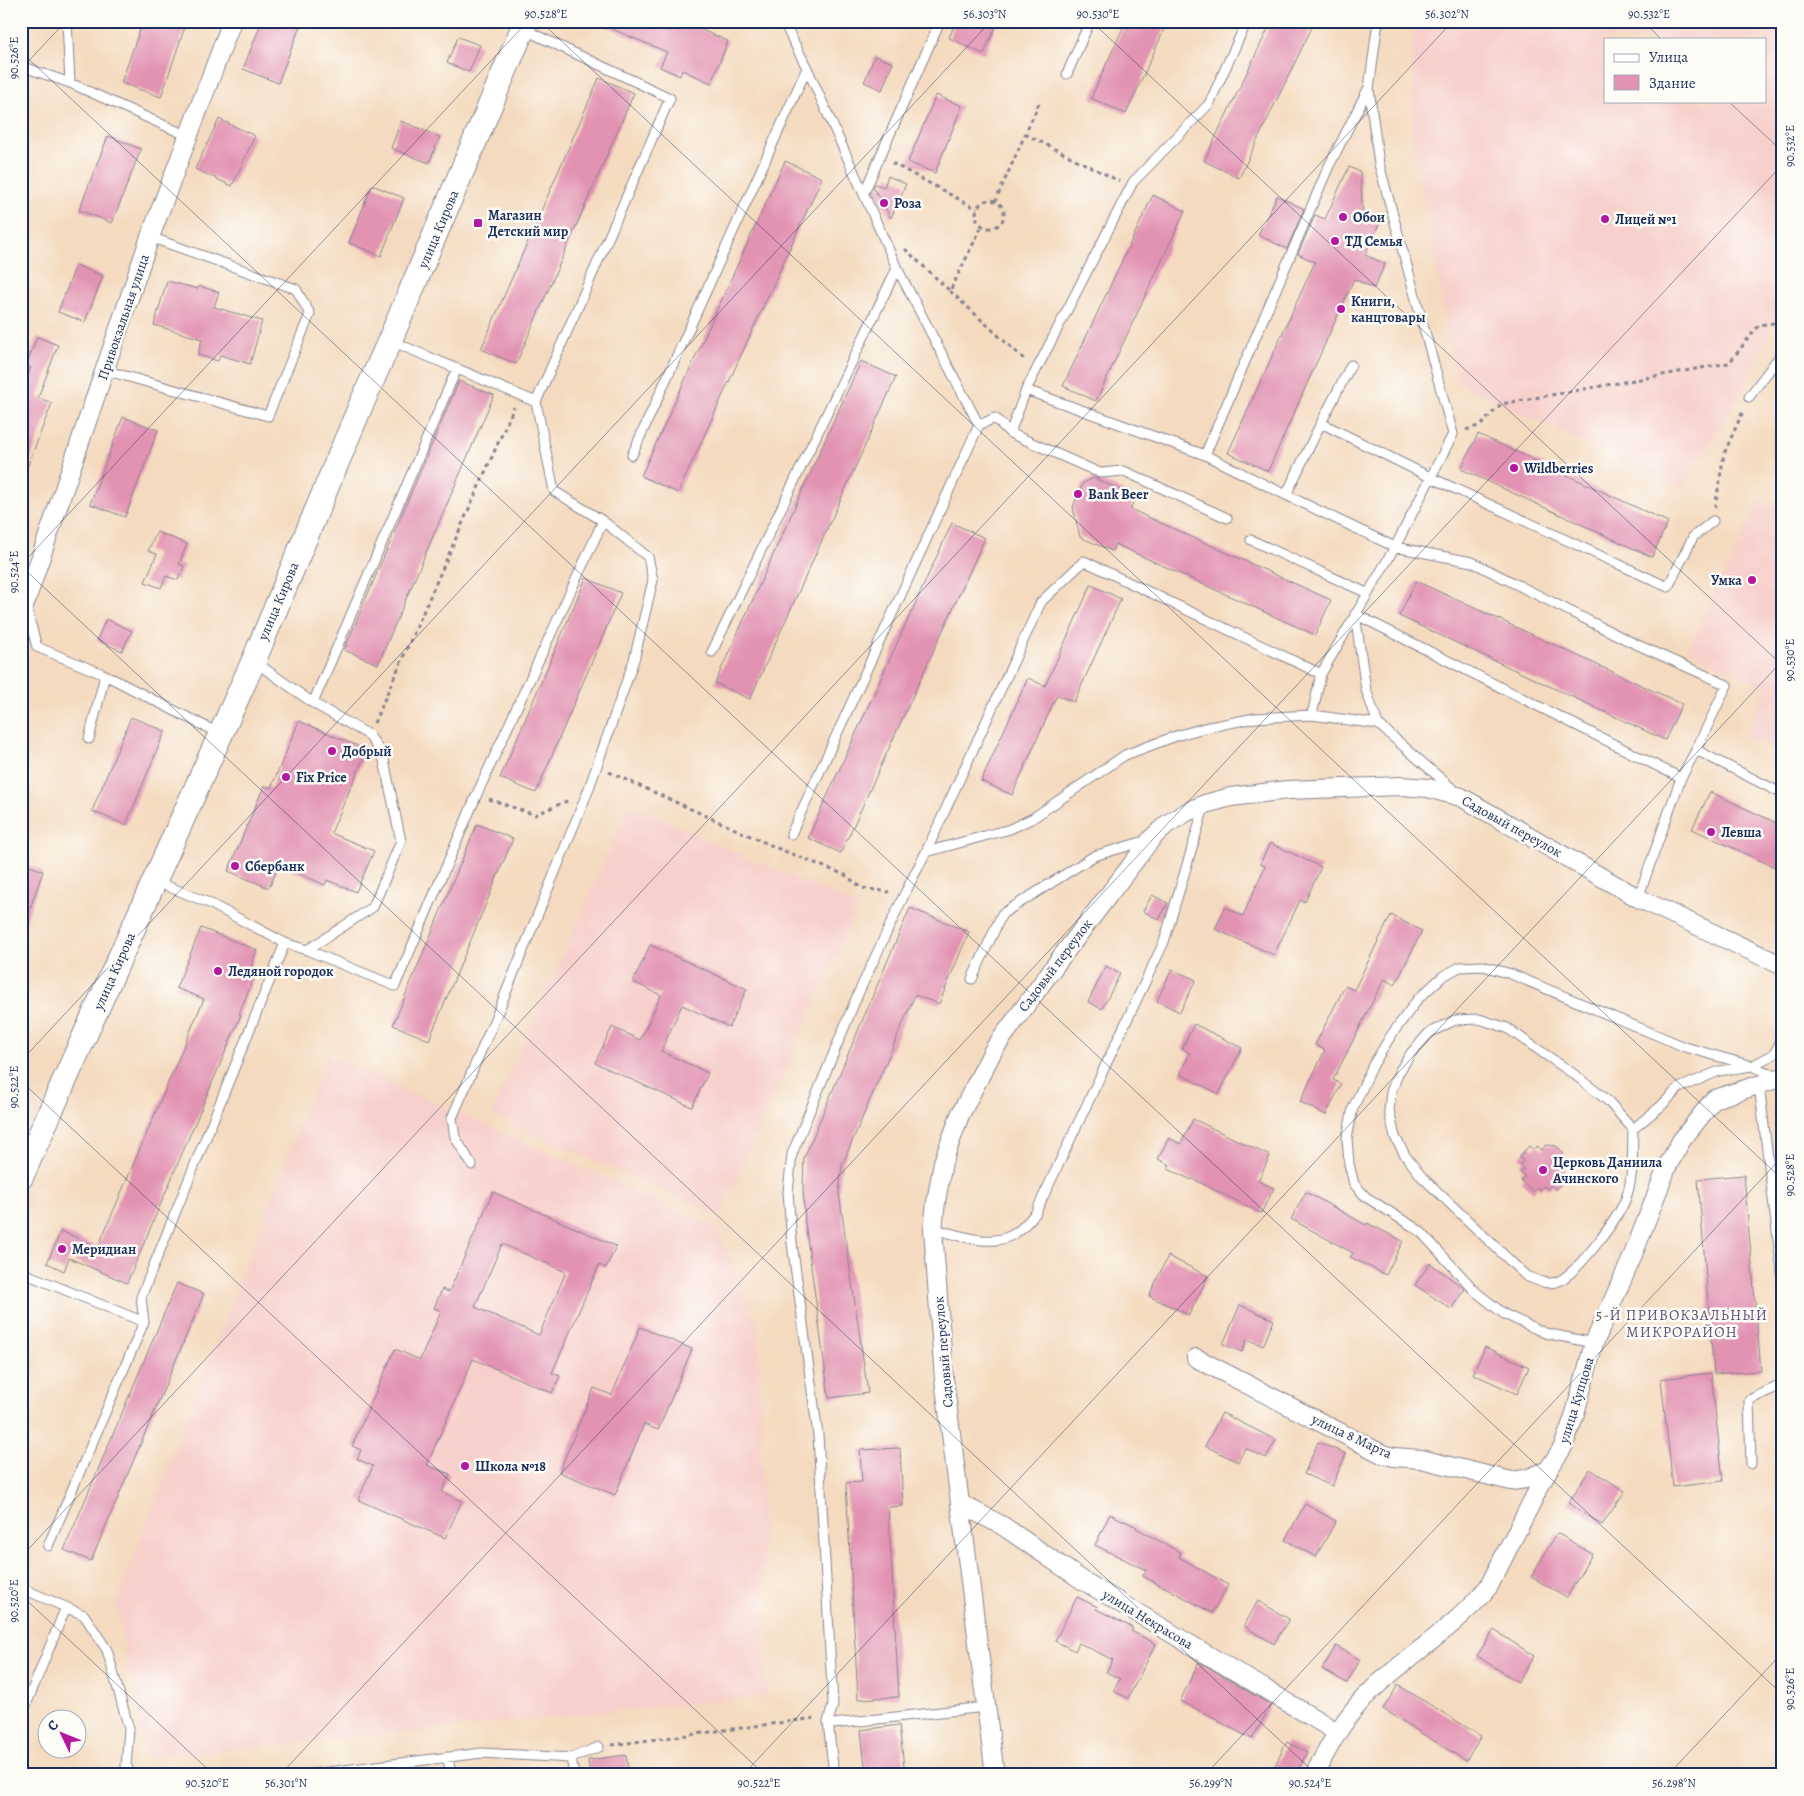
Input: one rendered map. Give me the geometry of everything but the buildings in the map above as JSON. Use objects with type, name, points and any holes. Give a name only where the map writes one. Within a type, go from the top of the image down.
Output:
[{"type":"main road","name":"улица Кирова","points":[[21,1177],[254,660],[361,405],[525,25]]},
{"type":"street","name":"Привокзальная улица","points":[[23,607],[150,237],[232,21]]},
{"type":"street","name":"Садовый переулок","points":[[995,1775],[944,1379],[933,1229],[936,1202],[943,1162],[960,1115],[994,1049],[1152,838],[1168,824],[1187,812],[1205,804],[1231,797],[1288,790],[1402,786],[1428,788],[1461,796],[1638,898],[1783,966]]},
{"type":"street","name":"улица Купцова","points":[[1314,1775],[1337,1732],[1354,1709],[1372,1690],[1459,1618],[1489,1586],[1548,1470],[1563,1446],[1574,1417],[1594,1343],[1631,1260],[1667,1167],[1681,1141],[1714,1098],[1781,1079]]},
{"type":"street","name":"улица 8 Марта","points":[[1196,1358],[1382,1454],[1421,1459],[1511,1480],[1526,1479],[1548,1470]]},
{"type":"street","name":"улица Некрасова","points":[[961,1504],[1003,1526],[1082,1580],[1337,1732]]},
{"type":"lane","points":[[67,21],[70,83]]},
{"type":"lane","points":[[783,21],[807,68],[897,268],[979,425]]},
{"type":"lane","points":[[864,192],[940,21]]},
{"type":"lane","points":[[1066,74],[1090,21]]},
{"type":"lane","points":[[1010,433],[1026,390],[1130,187],[1209,104],[1247,21]]},
{"type":"lane","points":[[1312,715],[1321,674],[1395,547],[1454,434],[1379,164],[1368,89],[1378,21]]},
{"type":"lane","points":[[472,1165],[455,1137],[452,1118],[500,1007],[588,792],[634,660],[653,580],[648,557],[603,521],[554,491],[536,402],[670,98],[525,25]]},
{"type":"lane","points":[[21,66],[70,83],[188,136]]},
{"type":"lane","points":[[632,455],[807,68]]},
{"type":"lane","points":[[1205,455],[1328,168],[1368,89]]},
{"type":"lane","points":[[104,370],[268,416],[310,314],[296,289],[150,237]]},
{"type":"lane","points":[[712,652],[897,268]]},
{"type":"lane","points":[[390,340],[536,402]]},
{"type":"lane","points":[[1749,397],[1783,352]]},
{"type":"lane","points":[[1286,496],[1351,365]]},
{"type":"lane","points":[[313,703],[456,368]]},
{"type":"lane","points":[[1026,390],[1205,455],[1286,496],[1395,547],[1472,562],[1629,641],[1727,685],[1681,778],[1638,898]]},
{"type":"lane","points":[[791,834],[979,425],[995,418],[1010,433],[1100,473],[1124,471],[1227,518]]},
{"type":"lane","points":[[1321,423],[1432,478],[1668,587],[1693,537],[1713,521]]},
{"type":"lane","points":[[155,881],[209,903],[285,943],[394,986],[477,794],[603,521]]},
{"type":"lane","points":[[1251,540],[1367,593]]},
{"type":"lane","points":[[834,1775],[828,1719],[833,1705],[818,1435],[792,1243],[788,1192],[792,1154],[858,994],[926,852],[1040,602],[1084,561],[1321,674]]},
{"type":"lane","points":[[23,607],[36,647],[105,675],[220,734]]},
{"type":"lane","points":[[1355,614],[1366,690],[1378,724],[1461,796]]},
{"type":"lane","points":[[1355,614],[1681,778]]},
{"type":"lane","points":[[254,660],[313,703],[369,735],[383,756],[401,841],[373,907],[306,950]]},
{"type":"lane","points":[[89,739],[105,675]]},
{"type":"lane","points":[[926,852],[1010,829],[1033,818],[1125,755],[1204,728],[1255,718],[1312,715],[1378,724]]},
{"type":"lane","points":[[1696,750],[1783,794]]},
{"type":"lane","points":[[933,1229],[976,1239],[994,1241],[1012,1236],[1034,1214],[1164,942],[1205,804]]},
{"type":"lane","points":[[972,979],[1002,914],[1094,856],[1152,838]]},
{"type":"lane","points":[[48,1546],[144,1322],[141,1297],[285,943]]},
{"type":"lane","points":[[1594,1343],[1545,1334],[1504,1314],[1476,1292],[1420,1231],[1366,1197],[1354,1184],[1349,1164],[1347,1138],[1353,1108],[1372,1065],[1392,1034],[1418,999],[1443,976],[1460,967],[1483,966],[1511,974],[1685,1047],[1752,1066],[1781,1079]]},
{"type":"lane","points":[[1633,1129],[1608,1102],[1575,1075],[1507,1028],[1479,1019],[1455,1020],[1429,1033],[1411,1053],[1399,1072],[1391,1092],[1389,1111],[1395,1137],[1405,1155],[1422,1177],[1526,1276],[1541,1283],[1558,1282],[1576,1268],[1613,1221],[1626,1199],[1631,1178],[1633,1129],[1660,1107],[1679,1088],[1719,1071],[1752,1066],[1774,1054],[1783,1037]]},
{"type":"lane","points":[[1759,1085],[1783,1280]]},
{"type":"lane","points":[[21,1272],[144,1322]]},
{"type":"lane","points":[[1751,1464],[1749,1400],[1783,1384]]},
{"type":"lane","points":[[21,1588],[84,1615],[107,1650],[129,1729],[126,1765],[132,1775]]},
{"type":"lane","points":[[21,1710],[24,1710],[66,1607]]},
{"type":"lane","points":[[828,1719],[833,1724],[985,1708]]},
{"type":"lane","points":[[303,1775],[381,1770],[447,1757],[482,1753],[571,1758],[598,1747]]},
{"type":"lane","points":[[447,1757],[452,1775]]},
{"type":"lane","points":[[571,1758],[574,1775]]},
{"type":"path","points":[[996,202],[1040,101]]},
{"type":"path","points":[[1026,134],[1130,187]]},
{"type":"path","points":[[880,156],[977,209]]},
{"type":"path","points":[[986,200],[996,202],[1002,207],[1003,219],[1000,224],[994,227],[982,226],[976,215],[977,209],[986,200]]},
{"type":"path","points":[[950,291],[982,226]]},
{"type":"path","points":[[885,240],[895,239],[1036,370]]},
{"type":"path","points":[[1454,434],[1482,425],[1501,404],[1729,363],[1759,325],[1773,323],[1783,316]]},
{"type":"path","points":[[369,735],[519,395]]},
{"type":"path","points":[[1713,521],[1724,454],[1749,397]]},
{"type":"path","points":[[597,767],[777,848],[845,875],[862,888],[905,893]]},
{"type":"path","points":[[477,794],[535,815],[588,792]]},
{"type":"path","points":[[598,1747],[828,1719]]},
{"type":"shaded area","name":"Лицей №1","points":[[1413,21],[1783,21],[1783,302],[1742,391],[1681,489],[1457,383],[1412,136]]},
{"type":"shaded area","name":"Умка","points":[[1760,501],[1783,510],[1783,754],[1746,737],[1766,688],[1687,650]]},
{"type":"shaded area","points":[[629,805],[858,906],[720,1216],[491,1115]]},
{"type":"shaded area","name":"Школа №18","points":[[327,1054],[716,1227],[759,1329],[766,1696],[146,1758],[116,1603]]},
{"type":"place","name":"Роза","points":[[884,203]]},
{"type":"place","name":"Обои","points":[[1343,217]]},
{"type":"place","name":"Лицей №1","points":[[1605,219]]},
{"type":"place","name":"Магазин Детский мир","points":[[478,223]]},
{"type":"place","name":"ТД Семья","points":[[1335,241]]},
{"type":"place","name":"Книги, канцтовары","points":[[1341,309]]},
{"type":"place","name":"Wildberries","points":[[1514,468]]},
{"type":"place","name":"Bank Beer","points":[[1078,494]]},
{"type":"place","name":"Умка","points":[[1752,580]]},
{"type":"place","name":"Добрый","points":[[332,751]]},
{"type":"place","name":"Fix Price","points":[[286,777]]},
{"type":"place","name":"Левша","points":[[1711,832]]},
{"type":"place","name":"Сбербанк","points":[[235,866]]},
{"type":"place","name":"Ледяной городок","points":[[218,971]]},
{"type":"place","name":"Церковь Даниила Ачинского","points":[[1543,1170]]},
{"type":"place","name":"Меридиан","points":[[62,1249]]},
{"type":"place","name":"Школа №18","points":[[465,1466]]},
{"type":"district","name":"5-Й ПРИВОКЗАЛЬНЫЙ МИКРОРАЙОН","points":[[1682,1324]]}]
